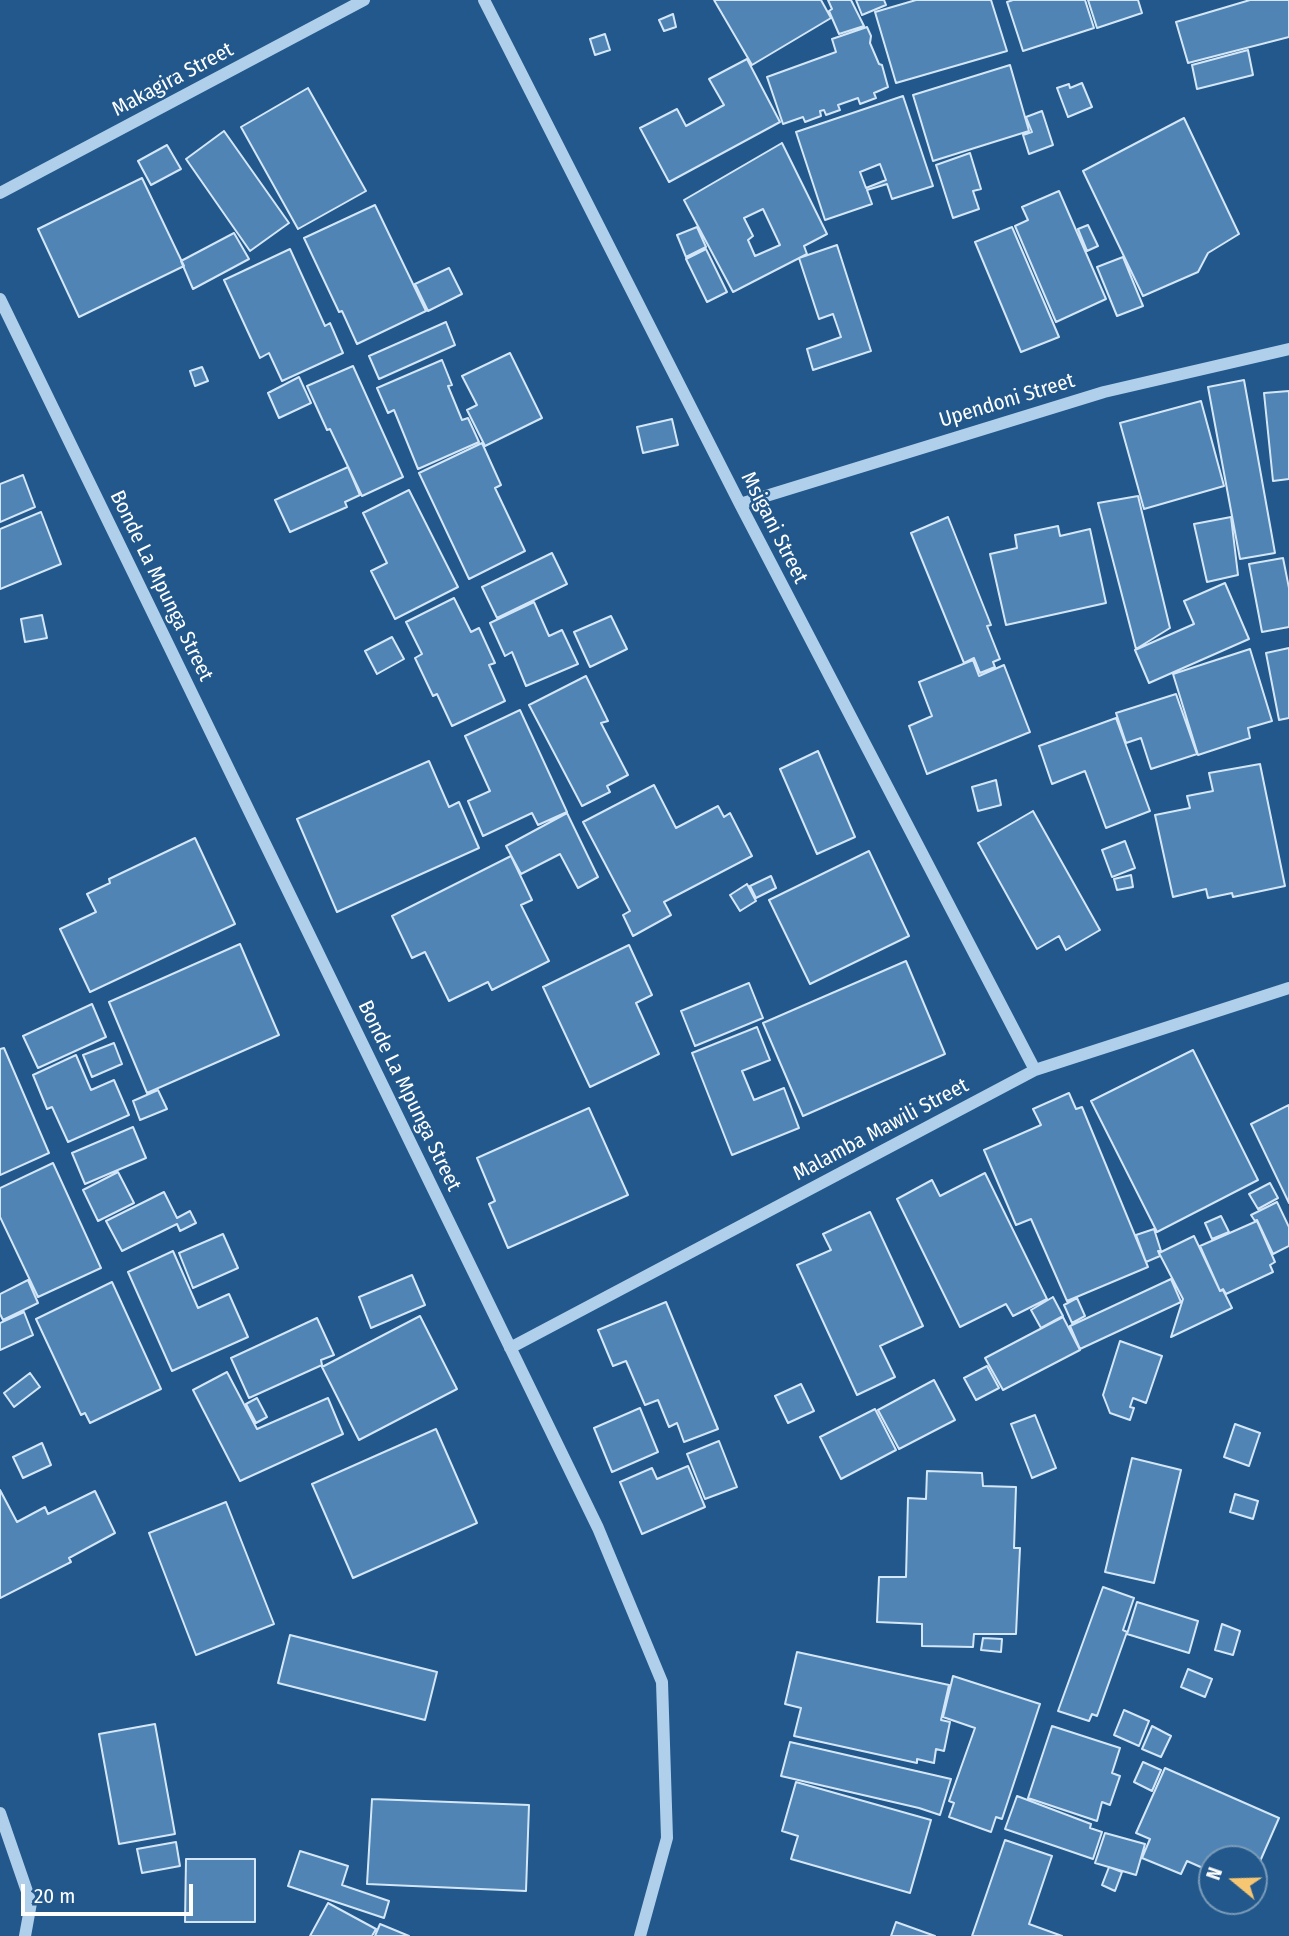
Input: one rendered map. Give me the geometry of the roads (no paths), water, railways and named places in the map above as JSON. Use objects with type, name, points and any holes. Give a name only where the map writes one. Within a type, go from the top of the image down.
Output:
[{"type":"street","name":"Makagira Street","points":[[0,193],[364,0]]},
{"type":"street","name":"Msigani Street","points":[[484,0],[740,504],[1035,1070]]},
{"type":"street","name":"Bonde La Mpunga Street","points":[[0,299],[598,1528],[662,1682],[667,1838],[640,1936]]},
{"type":"street","name":"Upendoni Street","points":[[740,504],[1104,392],[1289,349]]},
{"type":"street","name":"Malamba Mawili Street","points":[[510,1348],[1035,1070],[1289,989]]},
{"type":"street","points":[[0,1813],[31,1903],[25,1936]]}]
